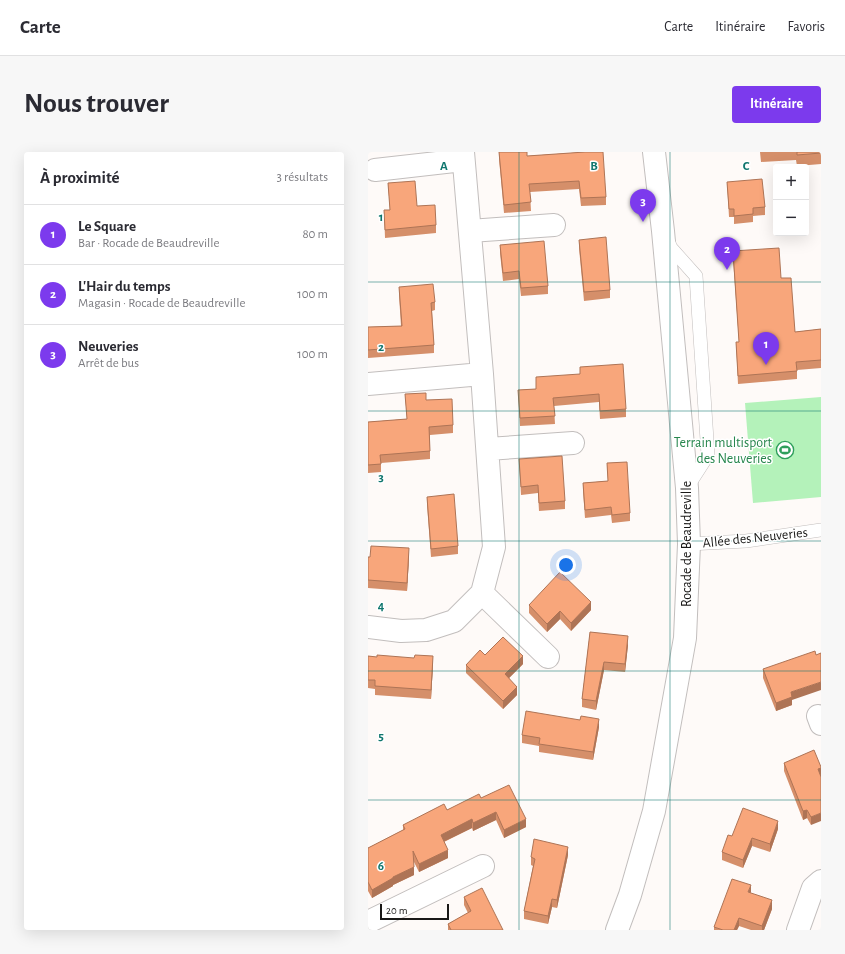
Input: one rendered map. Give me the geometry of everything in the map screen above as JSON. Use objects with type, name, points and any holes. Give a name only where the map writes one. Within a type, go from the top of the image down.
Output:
[{"type":"street","name":"Rocade de Beaudreville","points":[[617,930],[630,895],[655,804],[685,638],[689,544],[687,488],[654,152]]},
{"type":"street","points":[[368,627],[401,631],[426,630],[454,621],[482,593],[494,547],[488,449],[463,156],[375,170]]},
{"type":"street","points":[[470,231],[554,225]]},
{"type":"street","points":[[368,384],[482,374]]},
{"type":"street","points":[[488,449],[573,443]]},
{"type":"street","points":[[482,593],[548,657]]},
{"type":"street","points":[[368,922],[484,866]]},
{"type":"street","points":[[798,930],[814,888],[821,881]]},
{"type":"lane","points":[[662,231],[671,248],[696,276],[708,455],[687,488]]},
{"type":"lane","name":"Allée des Neuveries","points":[[689,544],[746,540],[821,530]]},
{"type":"green space","name":"Terrain multisport des Neuveries","points":[[821,397],[821,497],[753,503],[745,403]]},
{"type":"building","points":[[499,152],[527,152],[527,156],[603,152],[606,197],[581,198],[579,181],[529,184],[531,202],[504,205]]},
{"type":"building","points":[[797,152],[821,152],[821,153],[797,155]]},
{"type":"building","points":[[762,179],[765,207],[753,208],[753,214],[734,216],[734,209],[729,209],[727,182]]},
{"type":"building","points":[[415,181],[417,206],[435,205],[436,225],[385,230],[384,210],[390,210],[388,183]]},
{"type":"building","points":[[606,237],[610,290],[584,292],[579,240]]},
{"type":"building","points":[[544,241],[548,286],[521,288],[519,271],[503,273],[500,245]]},
{"type":"building","points":[[779,248],[781,278],[791,278],[795,332],[821,329],[821,360],[796,362],[797,371],[738,376],[736,342],[739,342],[733,251]]},
{"type":"building","points":[[433,284],[435,302],[431,303],[434,345],[368,350],[368,327],[402,326],[399,287]]},
{"type":"building","points":[[623,364],[626,409],[600,411],[599,394],[553,398],[555,416],[520,418],[518,390],[536,389],[536,377],[580,374],[580,367]]},
{"type":"building","points":[[426,393],[426,400],[452,399],[453,425],[429,427],[430,451],[380,455],[381,464],[368,465],[368,422],[407,419],[405,394]]},
{"type":"building","points":[[562,456],[565,501],[539,503],[538,485],[521,487],[519,459]]},
{"type":"building","points":[[627,462],[630,513],[612,515],[611,507],[585,510],[583,483],[608,481],[607,463]]},
{"type":"building","points":[[454,494],[458,546],[431,549],[427,497]]},
{"type":"building","points":[[371,546],[409,548],[407,583],[368,580],[368,557],[370,557]]},
{"type":"building","points":[[560,572],[591,602],[571,623],[560,611],[547,624],[529,605]]},
{"type":"building","points":[[590,632],[628,636],[625,664],[604,662],[596,701],[582,699]]},
{"type":"building","points":[[503,637],[523,656],[505,674],[517,687],[503,701],[466,665],[480,650],[485,655]]},
{"type":"building","points":[[815,651],[816,655],[821,653],[821,682],[791,692],[792,697],[776,703],[763,669]]},
{"type":"building","points":[[377,655],[414,658],[415,655],[433,656],[431,690],[375,686],[375,680],[368,680],[368,656],[377,657]]},
{"type":"building","points":[[526,711],[580,720],[581,716],[599,719],[593,752],[539,744],[540,738],[522,735]]},
{"type":"building","points":[[814,750],[821,767],[818,769],[821,777],[821,813],[811,817],[807,810],[803,811],[784,763]]},
{"type":"building","points":[[509,785],[526,819],[504,830],[496,812],[473,823],[472,819],[441,835],[448,850],[419,864],[413,851],[414,867],[393,877],[372,890],[368,882],[368,848],[405,829],[403,825],[444,804],[447,810],[479,794],[481,798]]},
{"type":"building","points":[[743,808],[778,821],[770,844],[752,838],[743,860],[722,852],[728,835],[732,836]]},
{"type":"building","points":[[534,839],[568,847],[557,900],[552,899],[548,916],[524,911],[535,859],[531,857]]},
{"type":"building","points":[[732,879],[751,885],[748,892],[772,900],[762,926],[739,918],[734,930],[723,930],[714,927]]},
{"type":"building","points":[[482,888],[503,930],[451,930],[448,924],[471,911],[464,897]]},
{"type":"place","name":"Neuveries","points":[[643,222]]},
{"type":"place","name":"L'Hair du temps","points":[[727,270]]},
{"type":"place","name":"Le Square","points":[[766,365]]},
{"type":"place","name":"Terrain multisport des Neuveries","points":[[785,450]]}]
